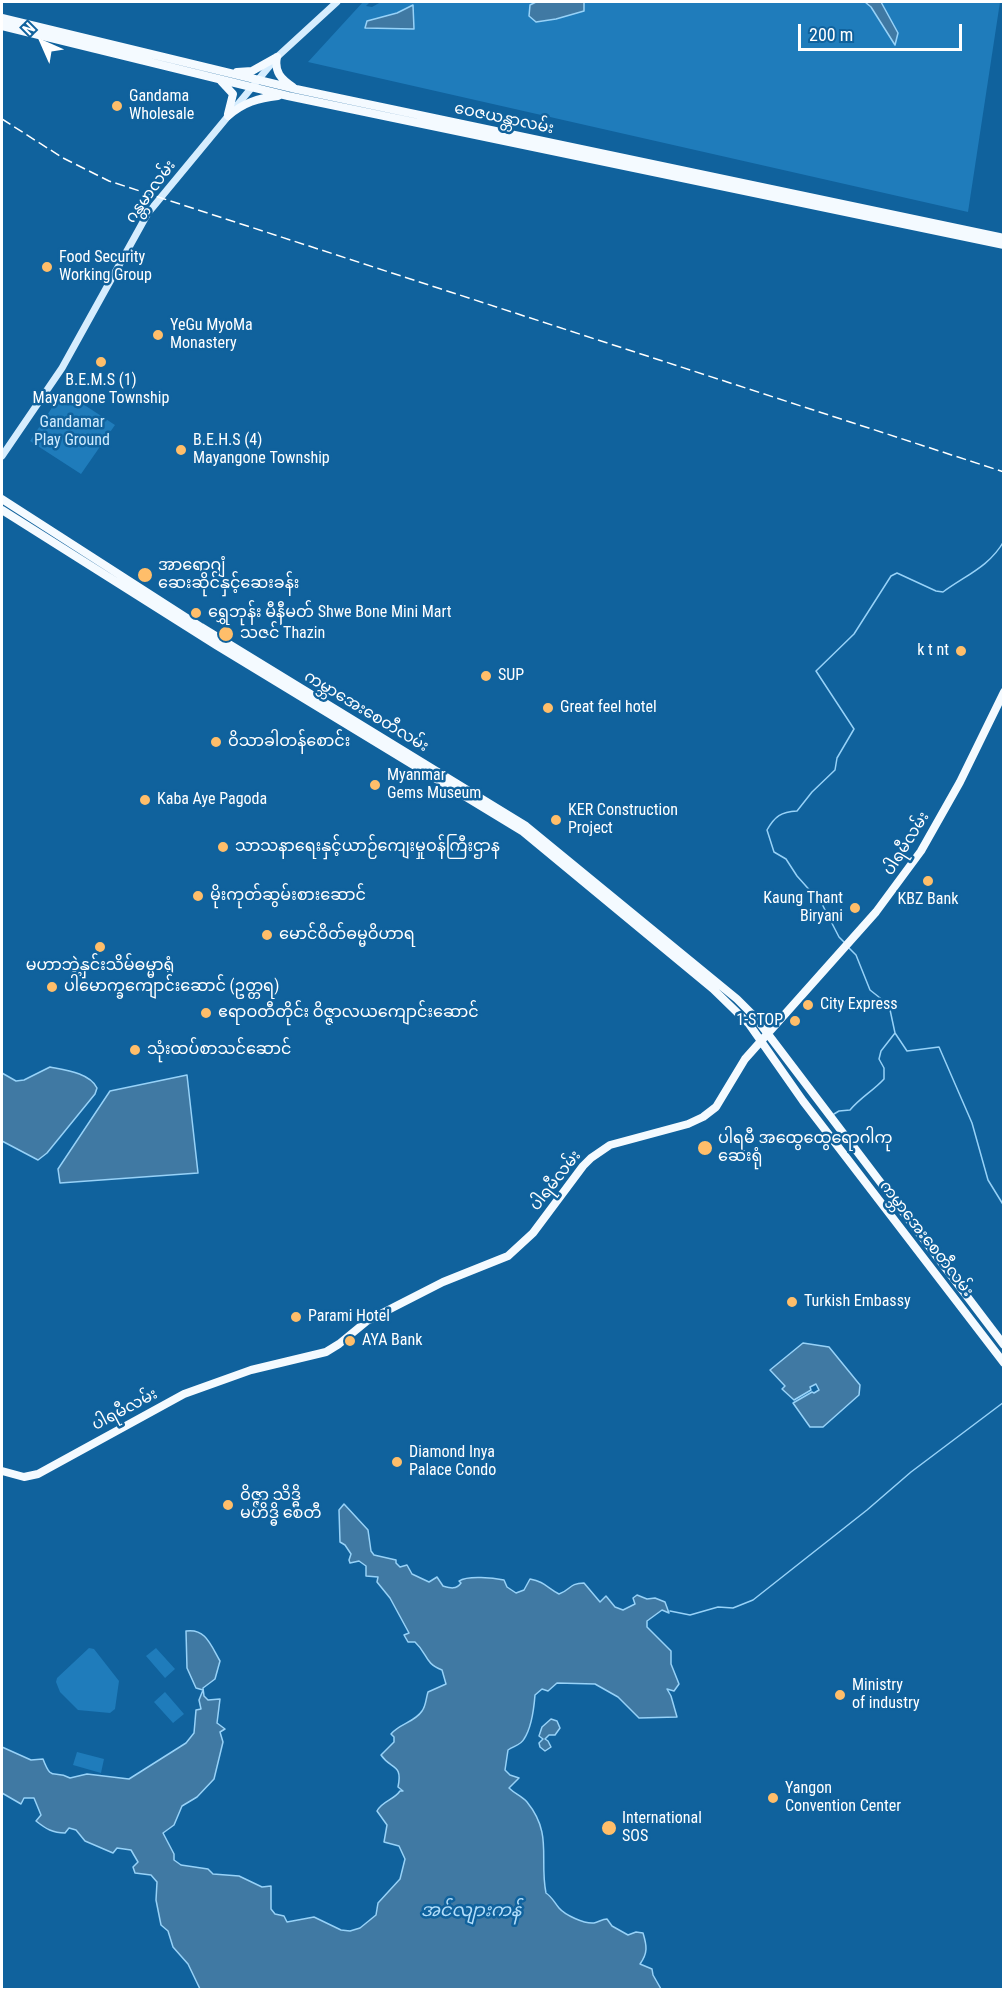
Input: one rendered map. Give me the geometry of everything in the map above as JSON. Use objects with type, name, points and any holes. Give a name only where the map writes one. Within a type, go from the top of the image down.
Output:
[{"type":"main road","name":"ဂန္တမာလမ်း","points":[[2,456],[62,368],[148,213],[277,57],[337,2]]},
{"type":"main road","name":"ဝေဇယန္တာလမ်း","points":[[2,18],[223,76],[251,87],[288,96],[1003,241]]},
{"type":"main road","name":"ဝေဇယန္တာလမ်း","points":[[2,26],[223,76],[257,80],[1003,241]]},
{"type":"main road","points":[[228,116],[233,94],[223,76],[252,71],[277,57]]},
{"type":"main road","points":[[277,57],[275,66],[278,73],[296,89]]},
{"type":"main road","points":[[228,116],[254,100],[288,96]]},
{"type":"main road","name":"ကမ္ဘာအေးစေတီလမ်း","points":[[2,498],[90,561]]},
{"type":"main road","name":"ကမ္ဘာအေးစေတီလမ်း","points":[[2,510],[229,644],[462,790],[536,833],[682,960],[737,999],[752,1020],[760,1041],[803,1101],[1004,1363]]},
{"type":"main road","points":[[25,525],[30,517]]},
{"type":"main road","name":"ပါရမီလမ်း","points":[[2,1471],[24,1477],[38,1474],[184,1394],[251,1370],[326,1352],[367,1321],[443,1282],[508,1256],[533,1233],[591,1158],[609,1145],[662,1132],[703,1117],[716,1107],[744,1059],[876,912],[921,851],[960,782],[1004,692]]},
{"type":"main road","points":[[752,1020],[784,1016]]},
{"type":"main road","points":[[780,1051],[775,1037],[784,1016]]},
{"type":"main road","points":[[752,1020],[767,1034],[1004,1345]]},
{"type":"main road","points":[[744,1059],[751,1048],[752,1020]]},
{"type":"main road","points":[[744,1059],[755,1055],[771,1057]]},
{"type":"main road","points":[[803,1101],[812,1094]]},
{"type":"green space","points":[[363,2],[370,2],[366,6],[372,7],[381,2],[536,2],[530,5],[584,11],[584,2],[865,2],[898,33],[881,2],[1000,2],[968,212],[308,62]],"holes":[[[413,6],[413,29],[366,28],[367,22]]]},
{"type":"green space","name":"Gandamar Play Ground","points":[[63,391],[115,425],[81,474],[30,441]]},
{"type":"green space","points":[[89,1648],[94,1649],[119,1681],[115,1709],[110,1713],[78,1710],[60,1692],[56,1682],[57,1678]]},
{"type":"green space","points":[[156,1648],[175,1669],[165,1678],[146,1656]]},
{"type":"green space","points":[[165,1692],[184,1714],[173,1723],[154,1702]]},
{"type":"green space","points":[[77,1752],[104,1759],[101,1773],[73,1765]]},
{"type":"water","points":[[536,2],[584,2],[584,11],[536,22],[529,16],[530,5]]},
{"type":"water","points":[[865,2],[881,2],[898,33],[895,45],[871,7]]},
{"type":"water","points":[[413,5],[414,29],[365,28],[367,21],[397,13]]},
{"type":"water","points":[[50,1067],[83,1076],[94,1083],[97,1088],[95,1094],[47,1153],[38,1160],[2,1141],[2,1073],[16,1081],[24,1080]]},
{"type":"water","points":[[187,1075],[198,1173],[60,1183],[58,1169],[110,1091]]},
{"type":"water","points":[[803,1343],[829,1347],[860,1385],[859,1395],[823,1427],[810,1427],[793,1403],[819,1390],[816,1384],[810,1387],[811,1390],[794,1400],[782,1389],[785,1386],[770,1370]]},
{"type":"water","name":"အင်လျားကန်","points":[[344,1504],[368,1530],[371,1551],[374,1555],[396,1560],[400,1567],[407,1565],[412,1574],[429,1582],[437,1577],[443,1586],[453,1588],[457,1587],[461,1583],[459,1581],[463,1579],[494,1578],[504,1580],[507,1587],[516,1593],[524,1590],[530,1579],[542,1583],[559,1594],[575,1584],[584,1583],[600,1602],[606,1596],[615,1607],[623,1610],[635,1604],[633,1598],[637,1595],[665,1602],[669,1613],[662,1610],[647,1621],[647,1627],[671,1651],[671,1664],[679,1684],[674,1691],[667,1689],[677,1717],[639,1718],[618,1697],[595,1684],[557,1683],[548,1691],[542,1689],[535,1695],[529,1729],[521,1743],[508,1750],[505,1770],[510,1775],[519,1778],[509,1788],[527,1802],[540,1825],[544,1846],[546,1893],[562,1911],[575,1918],[594,1923],[607,1919],[612,1926],[628,1935],[636,1932],[643,1933],[646,1949],[640,1964],[652,1969],[661,1989],[200,1989],[188,1964],[173,1947],[168,1931],[161,1925],[156,1900],[157,1882],[151,1875],[135,1873],[133,1867],[138,1862],[131,1850],[117,1848],[113,1853],[85,1841],[76,1830],[69,1828],[65,1833],[50,1830],[36,1821],[41,1815],[34,1798],[24,1798],[21,1804],[2,1793],[2,1747],[31,1760],[43,1759],[49,1771],[54,1774],[70,1778],[87,1774],[129,1779],[186,1743],[194,1733],[196,1710],[201,1709],[199,1700],[203,1690],[196,1688],[187,1668],[186,1631],[198,1632],[211,1644],[220,1661],[215,1679],[203,1688],[204,1696],[208,1700],[220,1699],[217,1723],[225,1729],[220,1732],[223,1742],[214,1779],[197,1797],[182,1806],[174,1825],[163,1833],[174,1854],[174,1860],[181,1865],[208,1869],[213,1874],[239,1876],[262,1887],[271,1886],[271,1909],[275,1914],[284,1916],[287,1922],[314,1917],[341,1930],[350,1931],[360,1928],[376,1915],[378,1903],[400,1879],[405,1859],[399,1846],[384,1842],[387,1825],[377,1811],[400,1791],[403,1791],[398,1787],[397,1770],[381,1755],[394,1742],[391,1734],[422,1711],[428,1692],[446,1684],[442,1670],[429,1661],[415,1642],[408,1642],[404,1635],[409,1633],[390,1598],[377,1582],[378,1577],[366,1576],[366,1566],[359,1561],[350,1563],[351,1554],[340,1542],[339,1510]]},
{"type":"water","points":[[551,1719],[557,1721],[560,1728],[555,1735],[549,1735],[545,1739],[551,1747],[545,1751],[540,1747],[539,1743],[543,1739],[539,1736],[542,1727]]},
{"type":"waterway","points":[[844,942],[839,937],[822,904],[797,876],[786,859],[774,852],[767,830],[779,816],[797,811],[812,792],[835,770],[837,758],[854,729],[816,671],[854,634],[891,576],[897,573],[943,592],[984,564],[1004,541]]},
{"type":"waterway","points":[[834,1114],[850,1110],[884,1079],[884,1068],[879,1059],[881,1051],[895,1033],[889,1005],[870,990],[856,955],[849,948]]},
{"type":"waterway","points":[[895,1033],[907,1051],[939,1047],[972,1123],[988,1180],[1004,1206]]},
{"type":"waterway","points":[[670,1611],[690,1615],[718,1607],[733,1608],[753,1600],[867,1510],[911,1472],[1004,1402]]},
{"type":"railway","points":[[2,119],[63,158],[109,181],[1004,472]]},
{"type":"place","name":"Gandama Wholesale","points":[[117,106]]},
{"type":"place","name":"Food Security Working Group","points":[[47,267]]},
{"type":"place","name":"YeGu MyoMa Monastery","points":[[158,335]]},
{"type":"place","name":"B.E.M.S (1) Mayangone Township","points":[[101,362]]},
{"type":"place","name":"B.E.H.S (4) Mayangone Township","points":[[181,450]]},
{"type":"place","name":"အာရောဂျံ ဆေးဆိုင်နှင့်ဆေးခန်း","points":[[145,575]]},
{"type":"place","name":"ရွှေဘုန်း မီနီမတ် Shwe Bone Mini Mart","points":[[196,613]]},
{"type":"place","name":"သဇင် Thazin","points":[[226,634]]},
{"type":"place","name":"k t nt","points":[[961,651]]},
{"type":"place","name":"SUP","points":[[486,676]]},
{"type":"place","name":"Great feel hotel","points":[[548,708]]},
{"type":"place","name":"ဝိသာခါတန်စောင်း","points":[[216,742]]},
{"type":"place","name":"Myanmar Gems Museum","points":[[375,785]]},
{"type":"place","name":"Kaba Aye Pagoda","points":[[145,800]]},
{"type":"place","name":"KER Construction Project","points":[[556,820]]},
{"type":"place","name":"သာသနာရေးနှင့်ယာဉ်ကျေးမှုဝန်ကြီးဌာန","points":[[223,847]]},
{"type":"place","name":"KBZ Bank","points":[[928,881]]},
{"type":"place","name":"မိုးကုတ်ဆွမ်းစားဆောင်","points":[[198,896]]},
{"type":"place","name":"Kaung Thant Biryani","points":[[855,908]]},
{"type":"place","name":"မောင်ဝိတ်ဓမ္မဝိဟာရ","points":[[267,935]]},
{"type":"place","name":"မဟာဘွဲ့နှင်းသိမ်ဓမ္မာရုံ","points":[[100,947]]},
{"type":"place","name":"ပါမောက္ခကျောင်းဆောင် (ဥတ္တရ)","points":[[52,987]]},
{"type":"place","name":"City Express","points":[[808,1005]]},
{"type":"place","name":"ဧရာဝတီတိုင်း ဝိဇ္ဇာလယကျောင်းဆောင်","points":[[206,1013]]},
{"type":"place","name":"1-STOP","points":[[795,1021]]},
{"type":"place","name":"သုံးထပ်စာသင်ဆောင်","points":[[135,1050]]},
{"type":"place","name":"ပါရမီ အထွေထွေရောဂါကု ဆေးရုံ","points":[[705,1148]]},
{"type":"place","name":"Turkish Embassy","points":[[792,1302]]},
{"type":"place","name":"Parami Hotel","points":[[296,1317]]},
{"type":"place","name":"AYA Bank","points":[[350,1341]]},
{"type":"place","name":"Diamond Inya Palace Condo","points":[[397,1462]]},
{"type":"place","name":"ဝိဇ္ဇာ သိဒ္ဓိ မဟိဒ္ဓိ စေတီ","points":[[228,1505]]},
{"type":"place","name":"Ministry of industry","points":[[840,1695]]},
{"type":"place","name":"Yangon Convention Center","points":[[773,1798]]},
{"type":"place","name":"International SOS","points":[[609,1828]]}]
